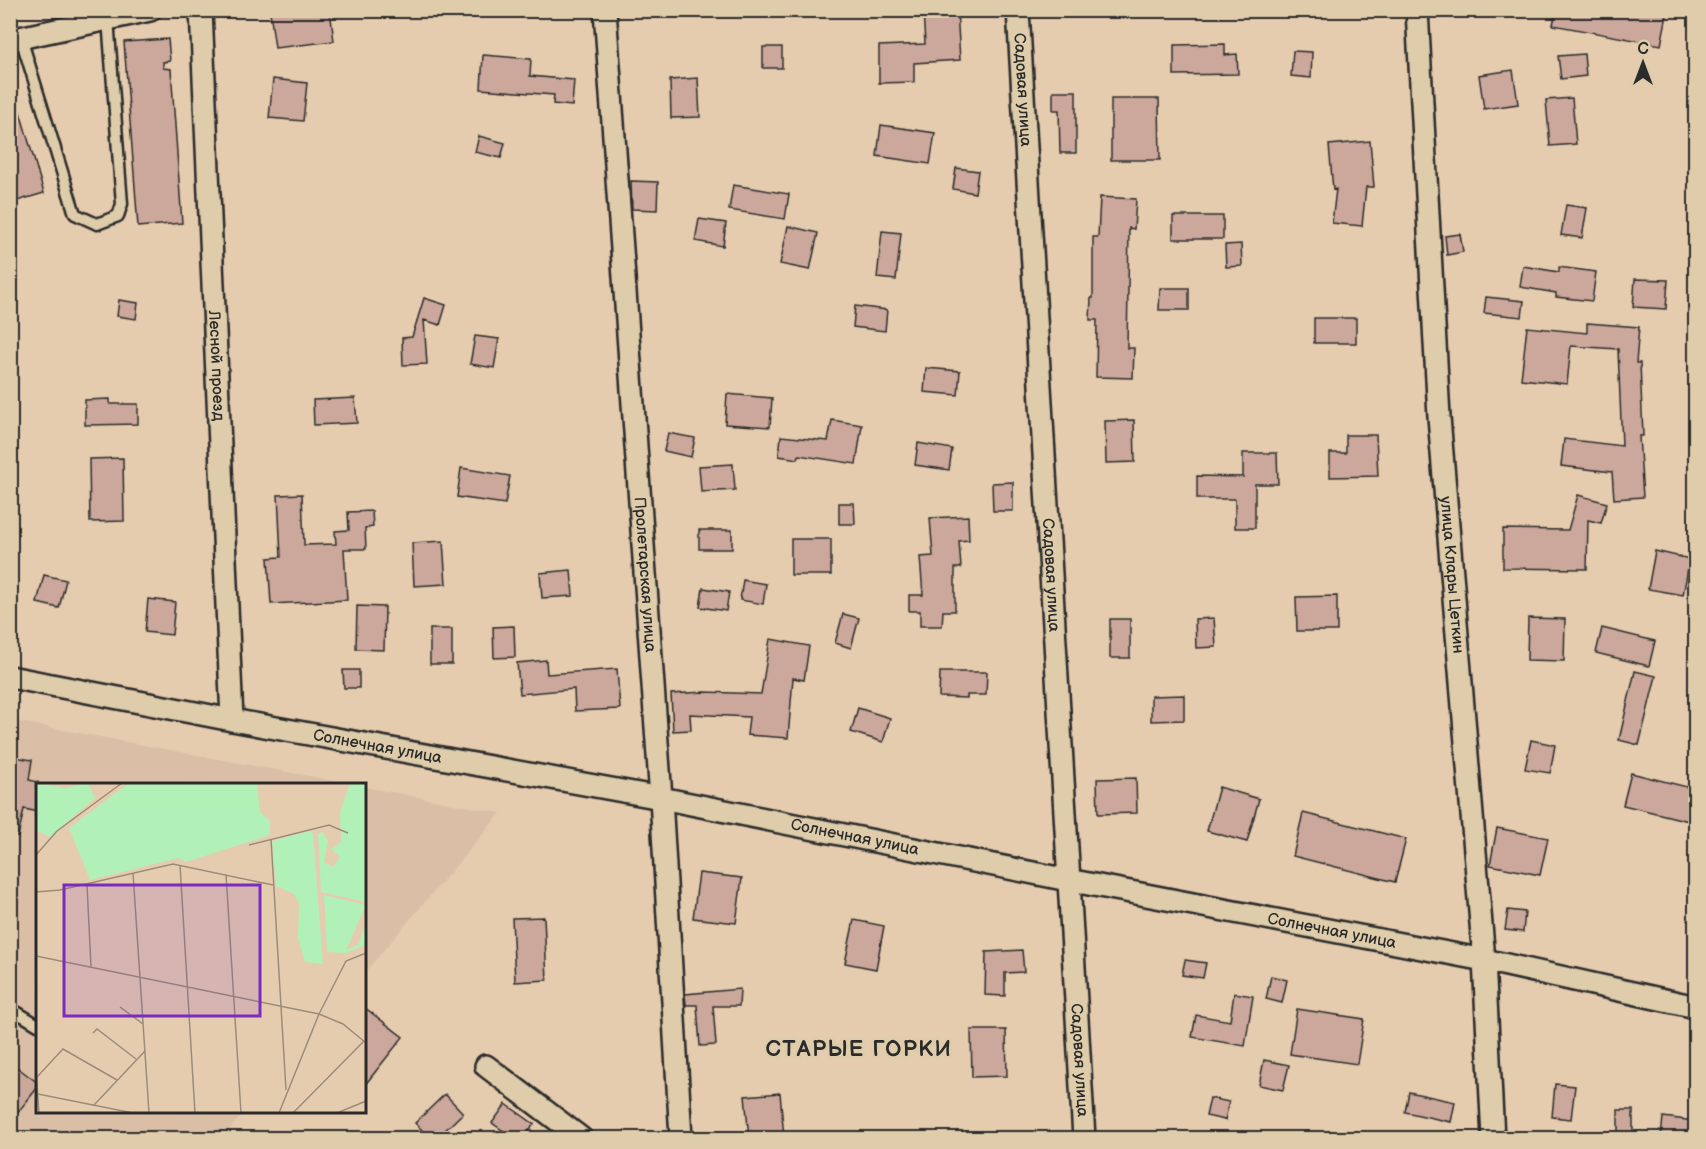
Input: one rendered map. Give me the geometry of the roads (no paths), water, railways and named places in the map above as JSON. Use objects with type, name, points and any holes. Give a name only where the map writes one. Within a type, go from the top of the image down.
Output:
[{"type":"street","points":[[16,39],[150,10]]},
{"type":"street","name":"Лесной проезд","points":[[201,10],[232,720]]},
{"type":"street","name":"Пролетарская улица","points":[[605,10],[661,798],[681,1138]]},
{"type":"street","name":"Садовая улица","points":[[1018,10],[1084,1138]]},
{"type":"street","name":"улица Клары Цеткин","points":[[1417,10],[1439,417],[1484,960],[1493,1138]]},
{"type":"street","name":"Солнечная улица","points":[[10,676],[232,720],[661,798],[1068,880],[1484,960],[1695,1008]]},
{"type":"street","points":[[486,1066],[581,1138]]},
{"type":"lane","points":[[16,39],[75,214],[97,224],[118,216],[122,204],[108,20]]},
{"type":"lane","points":[[10,1008],[36,1024]]},
{"type":"district","name":"СТАРЫЕ ГОРКИ","points":[[859,1049]]}]
